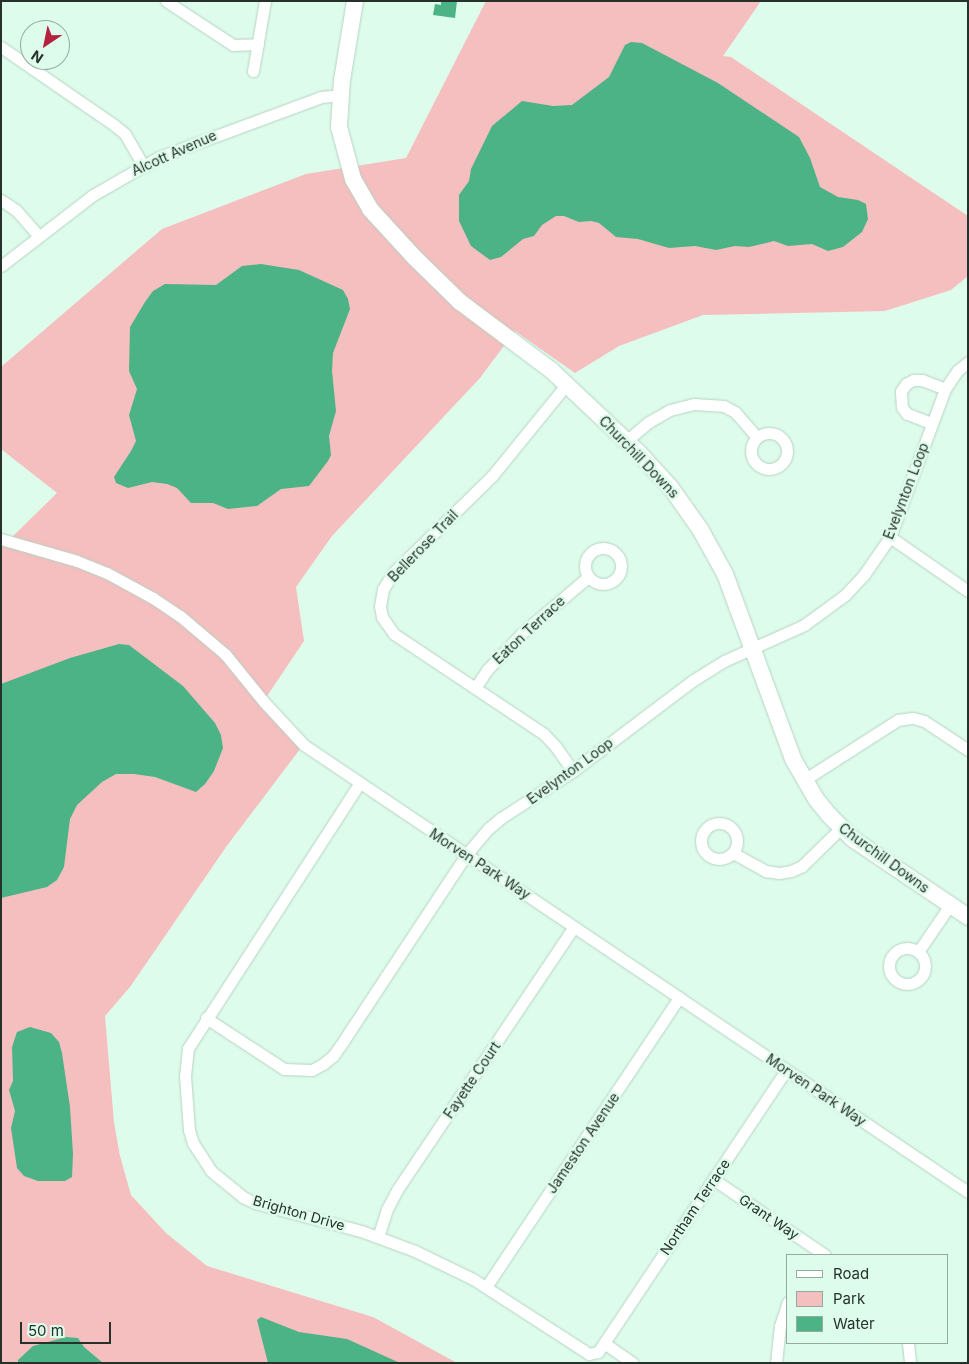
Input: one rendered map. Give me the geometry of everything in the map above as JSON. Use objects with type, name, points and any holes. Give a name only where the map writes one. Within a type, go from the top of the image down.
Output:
[{"type":"street","points":[[166,1],[232,45],[258,44]]},
{"type":"street","points":[[253,71],[265,1]]},
{"type":"street","name":"Churchill Downs","points":[[355,1],[341,95],[339,127],[353,179],[370,209],[414,258],[460,302],[537,359],[626,441],[671,488],[700,529],[725,574],[754,649],[783,735],[804,780],[840,828],[870,851],[968,917]]},
{"type":"street","points":[[1,47],[114,125],[124,134],[143,165]]},
{"type":"street","name":"Alcott Avenue","points":[[1,266],[93,195],[143,165],[218,134],[321,97],[341,95]]},
{"type":"street","points":[[1,200],[16,210],[40,236]]},
{"type":"street","name":"Evelynton Loop","points":[[206,1018],[284,1069],[312,1070],[324,1064],[333,1056],[344,1040],[466,855],[501,818],[573,771],[692,681],[724,661],[804,625],[845,595],[878,557],[890,537],[945,389],[958,371],[968,362]]},
{"type":"street","points":[[931,423],[907,414],[902,407],[901,391],[906,384],[913,380],[922,380],[945,389]]},
{"type":"street","name":"Bellerose Trail","points":[[566,385],[497,471],[393,573],[380,597],[382,617],[394,634],[544,734],[573,771]]},
{"type":"street","points":[[626,441],[649,422],[670,410],[694,404],[724,406],[735,412],[757,437]]},
{"type":"street","points":[[890,537],[968,590]]},
{"type":"street","name":"Morven Park Way","points":[[1,539],[77,561],[107,573],[153,598],[180,616],[225,654],[274,713],[304,745],[359,784],[968,1192]]},
{"type":"street","name":"Eaton Terrace","points":[[476,688],[486,670],[522,633],[588,577]]},
{"type":"street","points":[[804,780],[898,720],[913,718],[924,721],[968,750]]},
{"type":"street","name":"Brighton Drive","points":[[359,784],[188,1048],[185,1076],[189,1130],[193,1143],[211,1171],[228,1187],[255,1203],[378,1237],[431,1258],[486,1287],[588,1354],[601,1353],[633,1363]]},
{"type":"street","points":[[733,853],[766,871],[779,873],[791,871],[802,866],[840,828]]},
{"type":"street","points":[[918,952],[950,905]]},
{"type":"street","name":"Fayette Court","points":[[378,1237],[387,1209],[397,1190],[574,927]]},
{"type":"street","name":"Jameston Avenue","points":[[486,1287],[679,998]]},
{"type":"street","name":"Northam Terrace","points":[[601,1353],[786,1070]]},
{"type":"street","name":"Grant Way","points":[[713,1179],[820,1254]]},
{"type":"street","points":[[776,1363],[780,1326],[786,1308]]},
{"type":"street","points":[[908,1344],[910,1363]]},
{"type":"green space","points":[[486,1],[761,1],[723,56],[731,57],[968,216],[968,276],[951,290],[885,311],[703,315],[619,346],[575,373],[515,331],[480,378],[332,536],[296,587],[304,641],[261,705],[300,749],[226,847],[130,987],[105,1016],[114,1123],[120,1156],[131,1195],[166,1233],[207,1266],[373,1317],[457,1363],[1,1363],[1,543],[9,540],[57,493],[1,449],[1,367],[162,229],[306,174],[406,158]]},
{"type":"water","points":[[441,1],[457,1],[455,18],[433,15],[435,4],[441,5]]},
{"type":"water","points":[[631,42],[642,43],[718,83],[799,137],[810,158],[820,187],[838,197],[858,200],[866,204],[868,219],[862,232],[843,247],[828,251],[812,244],[788,246],[774,241],[749,247],[735,246],[716,250],[695,246],[669,248],[638,239],[616,237],[599,223],[591,221],[579,222],[564,216],[556,216],[542,225],[534,236],[523,239],[501,257],[490,260],[471,246],[459,221],[459,195],[469,181],[471,169],[492,126],[522,101],[553,106],[572,105],[609,77],[625,45]]},
{"type":"water","points":[[261,264],[299,270],[343,290],[348,299],[350,309],[333,353],[332,371],[336,411],[329,436],[331,455],[328,461],[309,486],[281,489],[257,506],[228,509],[213,503],[191,503],[177,488],[167,484],[152,482],[128,488],[116,483],[114,477],[136,441],[129,415],[137,389],[129,371],[130,327],[145,302],[153,291],[165,284],[216,285],[242,266]]},
{"type":"water","points":[[119,644],[129,645],[183,686],[215,723],[221,735],[223,748],[214,771],[205,784],[196,792],[155,777],[134,774],[116,774],[102,782],[77,805],[70,819],[64,867],[57,880],[47,887],[1,898],[1,684],[70,658]]},
{"type":"water","points":[[30,1027],[51,1033],[59,1042],[62,1053],[70,1107],[73,1154],[72,1177],[65,1181],[38,1181],[24,1176],[17,1168],[11,1128],[15,1111],[9,1090],[13,1081],[12,1047],[17,1032]]},
{"type":"water","points":[[261,1317],[299,1332],[347,1339],[400,1363],[268,1363],[257,1320]]},
{"type":"water","points":[[66,1337],[78,1338],[84,1347],[103,1363],[18,1363],[18,1360],[33,1346]]}]
